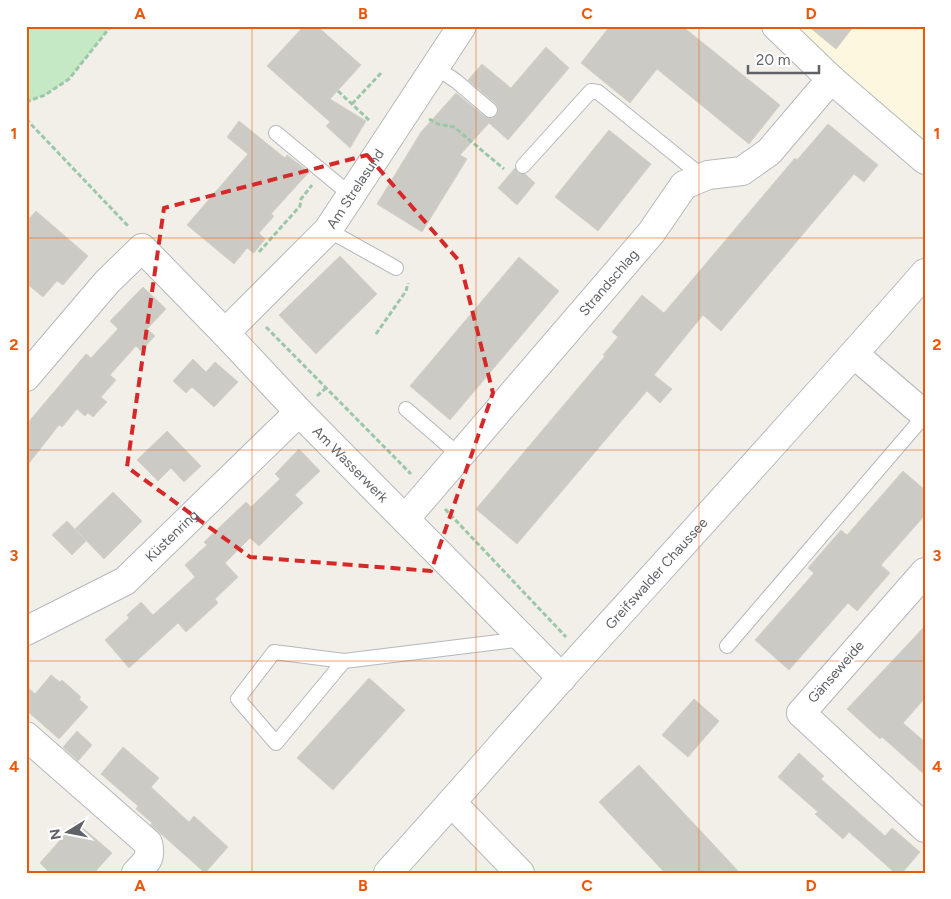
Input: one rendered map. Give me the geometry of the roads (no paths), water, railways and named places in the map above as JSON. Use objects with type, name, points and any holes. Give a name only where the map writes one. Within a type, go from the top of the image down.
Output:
[{"type":"street","name":"Am Strelasund","points":[[225,332],[328,230],[462,26]]},
{"type":"street","points":[[777,27],[831,79],[925,160]]},
{"type":"street","name":"Strandschlag","points":[[405,519],[651,233],[684,185],[708,175],[742,171],[769,152],[831,79]]},
{"type":"street","name":"Am Wasserwerk","points":[[26,378],[107,282],[142,248],[225,332],[299,412],[562,678]]},
{"type":"street","name":"Greifswalder Chaussee","points":[[388,873],[925,273]]},
{"type":"street","points":[[854,354],[925,415]]},
{"type":"street","name":"Küstenring","points":[[26,631],[125,581],[299,412]]},
{"type":"street","name":"Gänseweide","points":[[925,572],[800,713],[925,828]]},
{"type":"street","points":[[26,736],[148,843],[150,854],[147,861],[136,873]]},
{"type":"street","points":[[452,803],[520,873]]},
{"type":"lane","points":[[435,67],[456,81],[490,110]]},
{"type":"lane","points":[[523,166],[591,91],[598,92],[703,177]]},
{"type":"lane","points":[[276,133],[352,196]]},
{"type":"lane","points":[[328,230],[396,268]]},
{"type":"lane","points":[[406,409],[460,456]]},
{"type":"lane","points":[[727,646],[925,415]]},
{"type":"lane","points":[[344,661],[276,743],[238,699],[274,652],[344,661],[523,639]]}]
